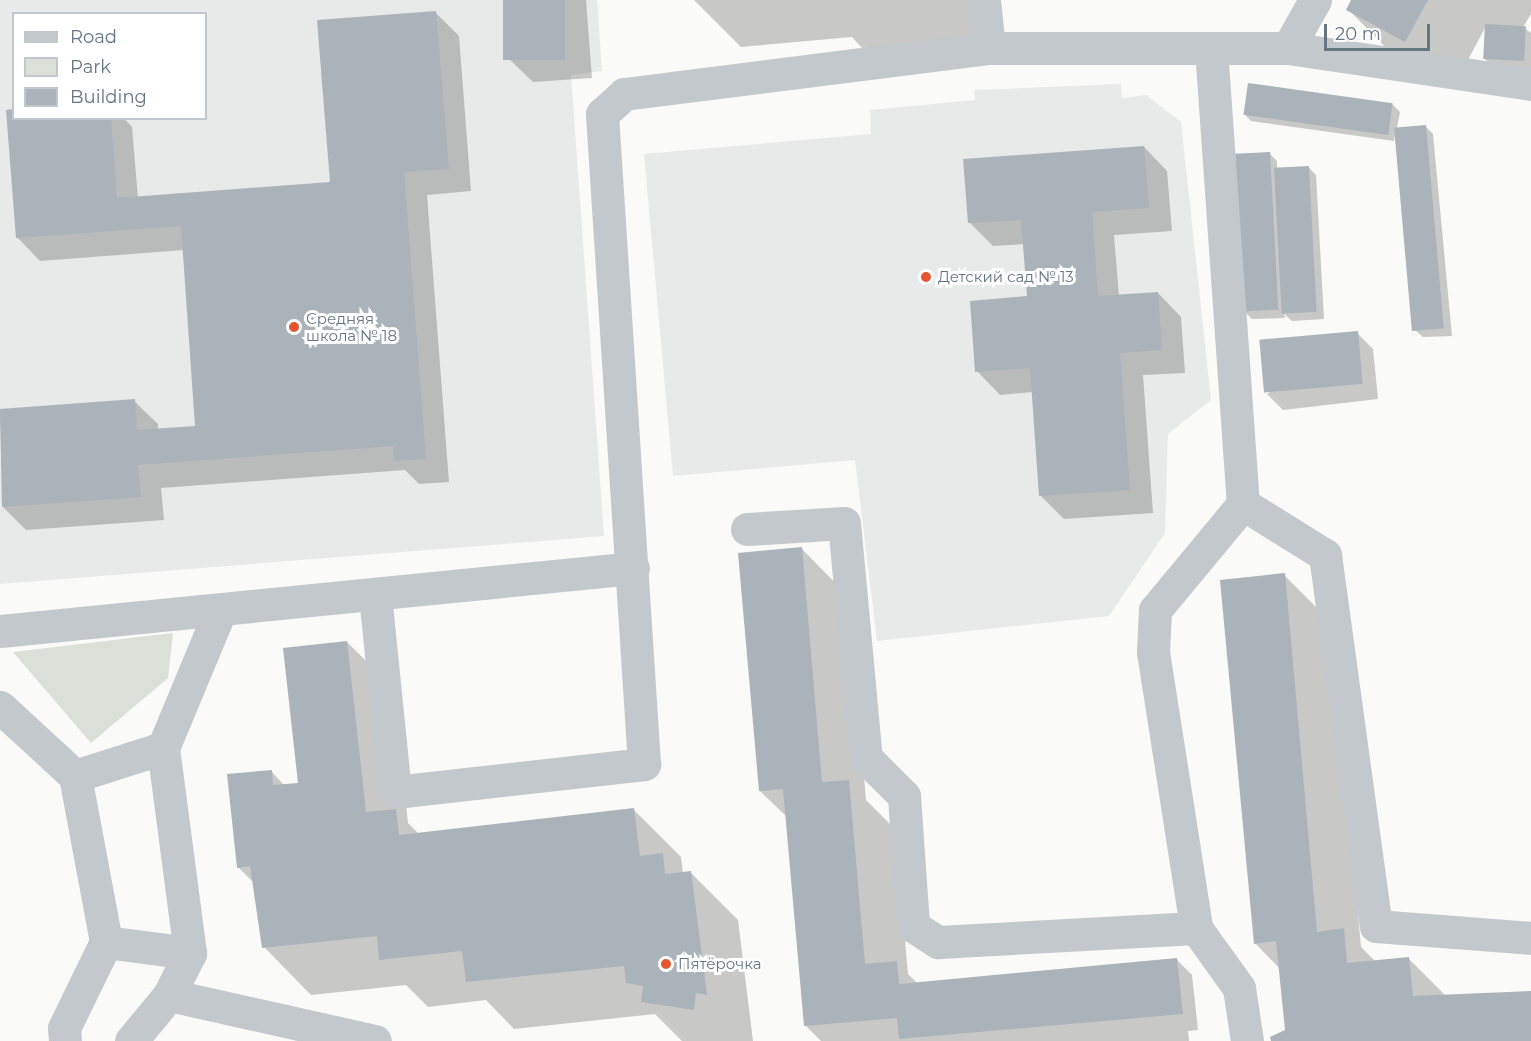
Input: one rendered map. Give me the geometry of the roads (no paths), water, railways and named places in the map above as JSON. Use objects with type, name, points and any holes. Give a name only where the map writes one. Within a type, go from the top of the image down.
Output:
[{"type":"lane","points":[[984,0],[988,48]]},
{"type":"lane","points":[[1287,48],[1315,0]]},
{"type":"lane","points":[[375,595],[395,792],[644,764],[602,114],[624,94],[988,48],[1287,48],[1531,89]]},
{"type":"lane","points":[[1211,48],[1243,504],[1155,610],[1153,652],[1196,928],[1239,988],[1247,1041]]},
{"type":"lane","points":[[1243,504],[1325,555],[1376,926],[1531,938]]},
{"type":"lane","points":[[747,529],[843,523],[866,758],[904,796],[913,926],[938,942],[1196,928]]},
{"type":"lane","points":[[0,631],[220,611],[633,568]]},
{"type":"lane","points":[[131,1041],[169,995],[190,953],[163,748],[220,611]]},
{"type":"lane","points":[[0,707],[75,776],[106,942],[64,1028],[65,1041]]},
{"type":"lane","points":[[75,776],[163,748]]},
{"type":"lane","points":[[106,942],[190,953]]},
{"type":"lane","points":[[169,995],[375,1041]]},
{"type":"place","name":"Детский сад № 13","points":[[926,277]]},
{"type":"place","name":"Средняя школа № 18","points":[[294,327]]},
{"type":"place","name":"Пятёрочка","points":[[666,964]]}]
